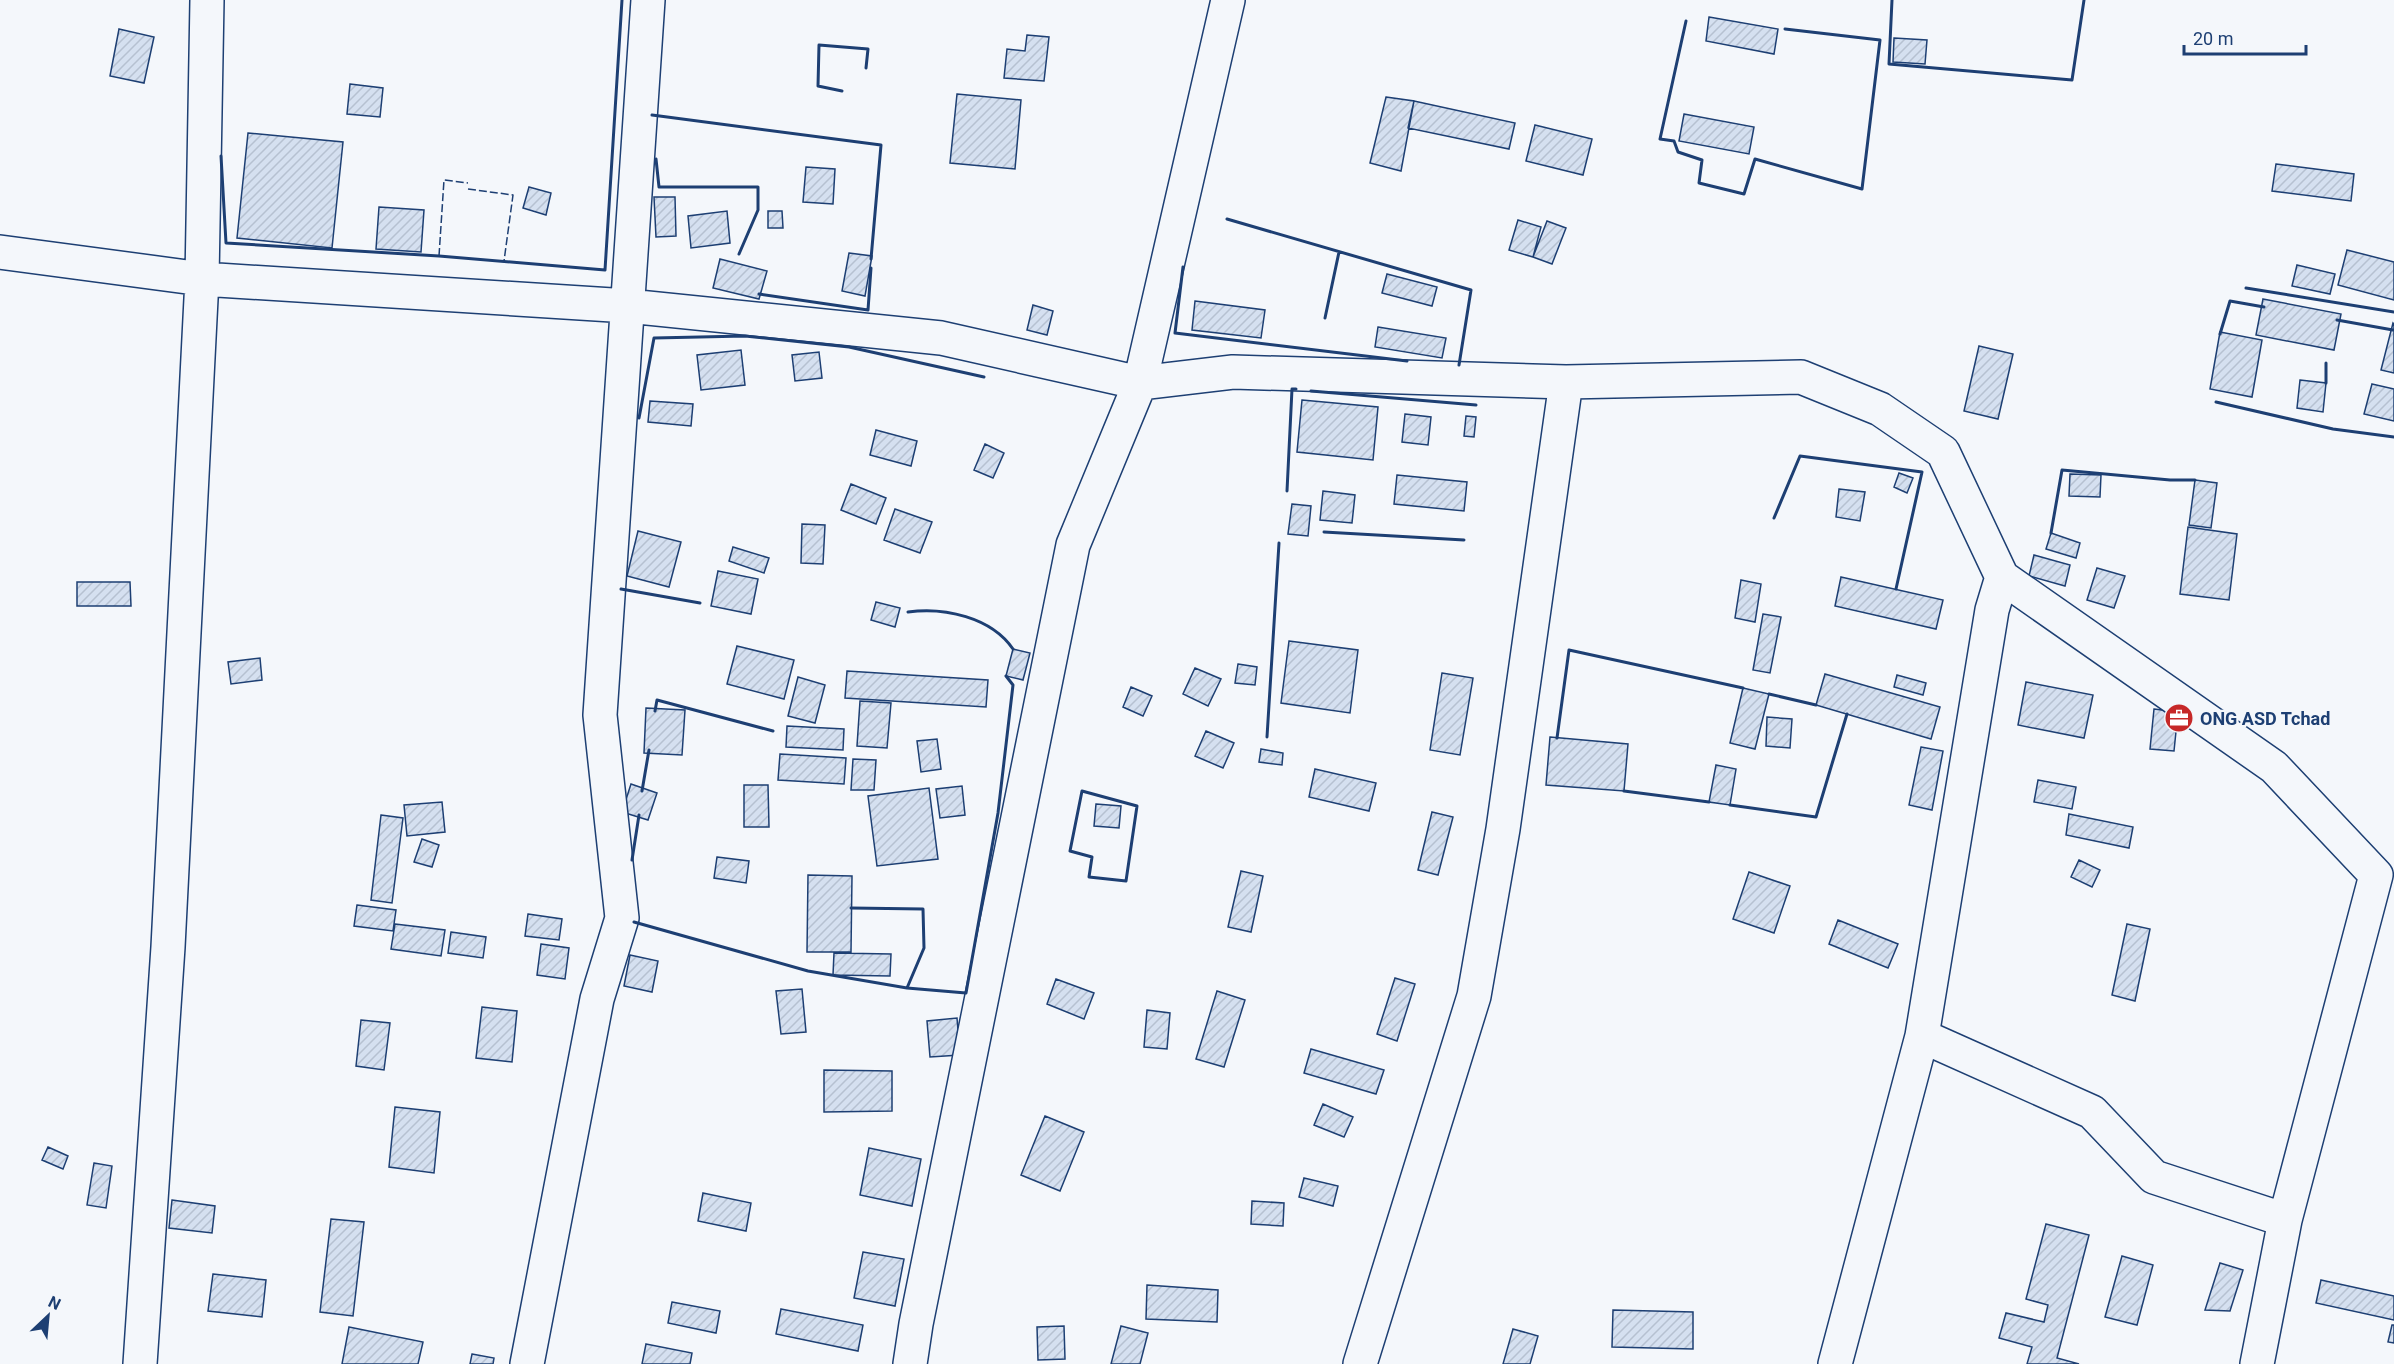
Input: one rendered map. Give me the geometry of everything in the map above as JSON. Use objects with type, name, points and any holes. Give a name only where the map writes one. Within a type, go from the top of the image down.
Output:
[{"type":"street","points":[[140,1364],[168,947],[202,279],[207,0]]},
{"type":"street","points":[[527,1364],[597,999],[622,918],[600,715],[648,0]]},
{"type":"street","points":[[910,1364],[916,1324],[1073,545],[1140,383],[1228,0]]},
{"type":"street","points":[[0,252],[202,279],[628,306],[941,338],[1140,383],[1233,372],[1566,382],[1801,376],[1880,409],[1942,452],[2002,577],[2274,766],[2376,875],[2285,1220],[2257,1364]]},
{"type":"street","points":[[1360,1364],[1473,996],[1503,829],[1566,382]]},
{"type":"street","points":[[1835,1364],[1922,1036],[1992,610],[2002,577]]},
{"type":"street","points":[[1922,1036],[2092,1112],[2154,1178],[2285,1220]]},
{"type":"building","points":[[1709,17],[1778,29],[1774,54],[1706,41]]},
{"type":"building","points":[[119,29],[154,37],[144,83],[110,76]]},
{"type":"building","points":[[1027,35],[1049,37],[1044,81],[1004,78],[1007,49],[1025,51]]},
{"type":"building","points":[[1894,38],[1927,40],[1925,64],[1893,62]]},
{"type":"building","points":[[350,84],[383,88],[380,117],[347,114]]},
{"type":"building","points":[[957,94],[1021,100],[1015,169],[950,163]]},
{"type":"building","points":[[1386,97],[1414,101],[1401,171],[1370,163]]},
{"type":"building","points":[[1414,101],[1515,123],[1509,149],[1408,128]]},
{"type":"building","points":[[1684,114],[1754,127],[1749,154],[1679,141]]},
{"type":"building","points":[[1535,125],[1592,139],[1583,175],[1526,161]]},
{"type":"building","points":[[248,133],[343,142],[332,248],[237,238]]},
{"type":"building","points":[[2276,164],[2354,174],[2351,201],[2272,191]]},
{"type":"building","points":[[806,167],[835,169],[833,204],[803,202]]},
{"type":"building","points":[[529,187],[551,193],[546,215],[523,208]]},
{"type":"building","points":[[654,197],[675,197],[676,236],[656,237]]},
{"type":"building","points":[[379,207],[424,210],[421,252],[376,249]]},
{"type":"building","points":[[727,211],[730,243],[691,248],[688,216]]},
{"type":"building","points":[[768,211],[782,211],[783,228],[768,228]]},
{"type":"building","points":[[1518,220],[1541,227],[1533,257],[1509,250]]},
{"type":"building","points":[[1547,221],[1566,228],[1552,264],[1533,257]]},
{"type":"building","points":[[2347,250],[2394,262],[2394,300],[2338,285]]},
{"type":"building","points":[[849,253],[872,256],[865,296],[842,291]]},
{"type":"building","points":[[720,259],[767,271],[759,299],[713,288]]},
{"type":"building","points":[[2297,265],[2335,274],[2330,294],[2292,286]]},
{"type":"building","points":[[1387,274],[1437,287],[1432,306],[1382,293]]},
{"type":"building","points":[[2263,299],[2341,314],[2334,350],[2256,335]]},
{"type":"building","points":[[1195,301],[1265,310],[1261,338],[1192,330]]},
{"type":"building","points":[[1033,305],[1053,311],[1047,335],[1027,330]]},
{"type":"building","points":[[2394,324],[2394,373],[2381,370]]},
{"type":"building","points":[[1378,327],[1446,338],[1442,358],[1375,347]]},
{"type":"building","points":[[2220,332],[2262,340],[2252,397],[2210,389]]},
{"type":"building","points":[[1979,346],[2013,354],[1998,419],[1964,411]]},
{"type":"building","points":[[741,350],[745,385],[701,390],[697,355]]},
{"type":"building","points":[[819,352],[822,378],[795,381],[792,355]]},
{"type":"building","points":[[2300,380],[2326,383],[2323,412],[2297,408]]},
{"type":"building","points":[[2372,384],[2394,389],[2394,421],[2364,414]]},
{"type":"building","points":[[1302,400],[1378,407],[1373,460],[1297,452]]},
{"type":"building","points":[[650,401],[693,404],[691,426],[648,422]]},
{"type":"building","points":[[1405,414],[1431,417],[1428,445],[1402,442]]},
{"type":"building","points":[[1466,416],[1476,417],[1474,437],[1464,436]]},
{"type":"building","points":[[876,430],[917,441],[911,466],[870,455]]},
{"type":"building","points":[[985,444],[1004,453],[993,478],[974,470]]},
{"type":"building","points":[[1899,473],[1913,478],[1907,493],[1894,487]]},
{"type":"building","points":[[2070,474],[2101,475],[2100,497],[2069,496]]},
{"type":"building","points":[[1397,475],[1467,482],[1464,511],[1394,504]]},
{"type":"building","points":[[2195,480],[2217,483],[2211,528],[2189,525]]},
{"type":"building","points":[[851,484],[886,498],[876,524],[841,510]]},
{"type":"building","points":[[1839,489],[1865,492],[1860,521],[1836,517]]},
{"type":"building","points":[[1323,491],[1355,495],[1352,523],[1320,520]]},
{"type":"building","points":[[1292,504],[1311,506],[1308,536],[1288,534]]},
{"type":"building","points":[[895,509],[932,522],[920,553],[884,540]]},
{"type":"building","points":[[802,524],[825,525],[823,564],[801,563]]},
{"type":"building","points":[[2188,527],[2237,534],[2229,600],[2180,594]]},
{"type":"building","points":[[638,531],[681,542],[669,587],[627,576]]},
{"type":"building","points":[[2051,533],[2080,543],[2076,558],[2046,549]]},
{"type":"building","points":[[733,547],[769,558],[764,573],[729,561]]},
{"type":"building","points":[[2034,555],[2070,565],[2065,586],[2029,576]]},
{"type":"building","points":[[2097,568],[2125,576],[2114,608],[2087,600]]},
{"type":"building","points":[[718,571],[758,579],[751,614],[711,606]]},
{"type":"building","points":[[1841,577],[1943,600],[1936,629],[1835,606]]},
{"type":"building","points":[[1741,580],[1761,584],[1755,622],[1735,618]]},
{"type":"building","points":[[77,582],[130,582],[131,606],[77,606]]},
{"type":"building","points":[[876,602],[900,608],[895,627],[871,620]]},
{"type":"building","points":[[1763,614],[1781,617],[1770,673],[1753,670]]},
{"type":"building","points":[[1289,641],[1358,650],[1350,713],[1281,703]]},
{"type":"building","points":[[737,646],[794,660],[784,699],[727,684]]},
{"type":"building","points":[[1013,649],[1030,653],[1023,680],[1006,676]]},
{"type":"building","points":[[260,658],[262,680],[231,684],[228,662]]},
{"type":"building","points":[[1238,664],[1257,667],[1255,685],[1235,683]]},
{"type":"building","points":[[1195,668],[1221,679],[1208,706],[1183,694]]},
{"type":"building","points":[[847,671],[988,680],[986,707],[845,698]]},
{"type":"building","points":[[1442,673],[1473,678],[1460,755],[1430,750]]},
{"type":"building","points":[[1825,674],[1940,707],[1931,739],[1816,705]]},
{"type":"building","points":[[1897,675],[1926,683],[1923,695],[1894,687]]},
{"type":"building","points":[[798,677],[825,685],[815,723],[788,716]]},
{"type":"building","points":[[2026,682],[2093,695],[2084,738],[2018,725]]},
{"type":"building","points":[[1131,687],[1152,696],[1143,716],[1123,707]]},
{"type":"building","points":[[1743,688],[1769,694],[1755,749],[1730,743]]},
{"type":"building","points":[[860,701],[891,703],[887,748],[857,746]]},
{"type":"building","points":[[646,708],[685,710],[682,755],[644,753]]},
{"type":"building","points":[[2154,709],[2178,712],[2174,751],[2150,749]]},
{"type":"building","points":[[1767,717],[1792,719],[1790,748],[1766,746]]},
{"type":"building","points":[[787,726],[844,729],[843,750],[786,747]]},
{"type":"building","points":[[1206,731],[1234,743],[1223,768],[1195,756]]},
{"type":"building","points":[[1550,737],[1628,744],[1624,791],[1546,785]]},
{"type":"building","points":[[937,739],[941,769],[921,772],[917,741]]},
{"type":"building","points":[[1921,747],[1943,751],[1932,810],[1909,805]]},
{"type":"building","points":[[1261,749],[1283,753],[1282,765],[1259,762]]},
{"type":"building","points":[[780,754],[846,758],[844,784],[778,780]]},
{"type":"building","points":[[853,759],[876,760],[874,790],[851,790]]},
{"type":"building","points":[[1716,765],[1736,769],[1730,805],[1709,802]]},
{"type":"building","points":[[1315,769],[1376,783],[1369,811],[1309,797]]},
{"type":"building","points":[[2038,780],[2076,787],[2072,809],[2034,802]]},
{"type":"building","points":[[631,784],[657,793],[648,820],[622,812]]},
{"type":"building","points":[[744,785],[768,785],[769,827],[744,827]]},
{"type":"building","points":[[962,786],[965,815],[940,818],[936,789]]},
{"type":"building","points":[[929,788],[938,859],[877,866],[868,796]]},
{"type":"building","points":[[442,802],[445,832],[407,836],[404,805]]},
{"type":"building","points":[[1096,804],[1121,806],[1119,828],[1094,826]]},
{"type":"building","points":[[1432,812],[1453,817],[1438,875],[1418,870]]},
{"type":"building","points":[[2069,814],[2133,827],[2129,848],[2066,835]]},
{"type":"building","points":[[381,815],[403,818],[392,903],[371,900]]},
{"type":"building","points":[[422,839],[439,845],[432,867],[414,862]]},
{"type":"building","points":[[717,857],[749,861],[746,883],[714,878]]},
{"type":"building","points":[[2079,860],[2100,870],[2092,887],[2071,877]]},
{"type":"building","points":[[1241,871],[1263,876],[1251,932],[1228,927]]},
{"type":"building","points":[[1749,872],[1790,886],[1774,933],[1733,919]]},
{"type":"building","points":[[808,875],[852,876],[851,952],[807,952]]},
{"type":"building","points":[[357,905],[396,910],[393,931],[354,926]]},
{"type":"building","points":[[528,914],[562,919],[559,940],[525,936]]},
{"type":"building","points":[[1838,920],[1898,944],[1888,968],[1829,944]]},
{"type":"building","points":[[395,924],[445,930],[441,956],[391,949]]},
{"type":"building","points":[[2127,924],[2150,929],[2135,1001],[2112,995]]},
{"type":"building","points":[[451,932],[486,937],[483,958],[448,953]]},
{"type":"building","points":[[541,944],[569,948],[565,979],[537,975]]},
{"type":"building","points":[[834,953],[891,954],[890,976],[833,975]]},
{"type":"building","points":[[630,955],[658,961],[652,992],[624,986]]},
{"type":"building","points":[[1395,978],[1415,984],[1397,1041],[1377,1034]]},
{"type":"building","points":[[1056,979],[1094,993],[1084,1019],[1047,1004]]},
{"type":"building","points":[[802,989],[806,1032],[781,1034],[776,991]]},
{"type":"building","points":[[1217,991],[1245,1000],[1224,1067],[1196,1059]]},
{"type":"building","points":[[482,1007],[517,1011],[512,1062],[476,1058]]},
{"type":"building","points":[[1147,1010],[1170,1013],[1167,1049],[1144,1047]]},
{"type":"building","points":[[957,1018],[960,1055],[930,1057],[927,1021]]},
{"type":"building","points":[[361,1020],[390,1023],[384,1070],[356,1066]]},
{"type":"building","points":[[1311,1049],[1384,1070],[1376,1094],[1304,1073]]},
{"type":"building","points":[[824,1070],[892,1071],[892,1111],[824,1112]]},
{"type":"building","points":[[1323,1104],[1353,1117],[1344,1137],[1314,1125]]},
{"type":"building","points":[[395,1107],[440,1112],[434,1173],[389,1167]]},
{"type":"building","points":[[1045,1116],[1084,1132],[1060,1191],[1021,1175]]},
{"type":"building","points":[[48,1147],[68,1156],[63,1169],[42,1160]]},
{"type":"building","points":[[869,1148],[921,1159],[912,1206],[860,1195]]},
{"type":"building","points":[[94,1163],[112,1166],[106,1208],[87,1205]]},
{"type":"building","points":[[1304,1178],[1338,1186],[1333,1206],[1299,1197]]},
{"type":"building","points":[[703,1193],[751,1203],[746,1231],[698,1221]]},
{"type":"building","points":[[172,1200],[215,1206],[212,1233],[169,1228]]},
{"type":"building","points":[[1252,1201],[1284,1203],[1283,1226],[1251,1224]]},
{"type":"building","points":[[331,1219],[364,1222],[353,1316],[320,1312]]},
{"type":"building","points":[[2046,1224],[2089,1235],[2057,1358],[2079,1364],[2027,1364],[2032,1347],[1999,1338],[2006,1313],[2044,1322],[2048,1305],[2026,1299]]},
{"type":"building","points":[[863,1252],[904,1259],[895,1306],[854,1298]]},
{"type":"building","points":[[2122,1256],[2153,1265],[2137,1325],[2105,1317]]},
{"type":"building","points":[[2220,1263],[2243,1270],[2230,1311],[2205,1310]]},
{"type":"building","points":[[213,1274],[266,1280],[262,1317],[208,1311]]},
{"type":"building","points":[[2321,1280],[2394,1296],[2394,1320],[2316,1303]]},
{"type":"building","points":[[1147,1285],[1218,1290],[1217,1322],[1146,1319]]},
{"type":"building","points":[[672,1302],[720,1311],[716,1333],[668,1323]]},
{"type":"building","points":[[781,1309],[863,1325],[858,1351],[776,1334]]},
{"type":"building","points":[[1613,1310],[1693,1312],[1693,1349],[1612,1347]]},
{"type":"building","points":[[2392,1325],[2394,1325],[2394,1343],[2388,1342]]},
{"type":"building","points":[[1064,1326],[1065,1359],[1038,1360],[1037,1327]]},
{"type":"building","points":[[1121,1326],[1148,1333],[1140,1364],[1111,1364]]},
{"type":"building","points":[[349,1327],[423,1342],[418,1364],[342,1364]]},
{"type":"building","points":[[1513,1329],[1538,1336],[1530,1364],[1503,1364]]},
{"type":"building","points":[[646,1344],[692,1353],[690,1364],[642,1364]]},
{"type":"building","points":[[472,1354],[494,1358],[493,1364],[470,1364]]},
{"type":"fence","points":[[439,256],[444,180],[468,183]]},
{"type":"fence","points":[[468,189],[513,195],[504,261]]},
{"type":"wall","points":[[221,156],[226,243],[439,256],[605,270],[622,0]]},
{"type":"wall","points":[[1892,0],[1889,64],[2072,80],[2084,0]]},
{"type":"wall","points":[[1686,21],[1660,139],[1674,141],[1678,152],[1702,160],[1699,183],[1744,194],[1755,159],[1862,189],[1880,40],[1785,29]]},
{"type":"wall","points":[[842,91],[818,86],[819,45],[868,49],[866,68]]},
{"type":"wall","points":[[652,115],[881,145],[871,259]]},
{"type":"wall","points":[[656,159],[659,187],[758,187],[758,210],[739,254]]},
{"type":"wall","points":[[1227,219],[1471,290],[1459,365]]},
{"type":"wall","points":[[1325,318],[1339,252]]},
{"type":"wall","points":[[1183,267],[1175,333],[1407,361]]},
{"type":"wall","points":[[759,294],[868,310],[871,268]]},
{"type":"wall","points":[[2246,288],[2394,312]]},
{"type":"wall","points":[[2220,334],[2230,301],[2264,307]]},
{"type":"wall","points":[[2337,320],[2393,330]]},
{"type":"wall","points":[[639,418],[654,338],[745,336],[849,347],[984,377]]},
{"type":"wall","points":[[2326,363],[2326,383]]},
{"type":"wall","points":[[1287,491],[1292,389],[1296,389]]},
{"type":"wall","points":[[1311,391],[1476,405]]},
{"type":"wall","points":[[2216,402],[2333,429],[2394,437]]},
{"type":"wall","points":[[1774,518],[1800,456],[1922,472],[1896,589]]},
{"type":"wall","points":[[2051,533],[2062,470],[2170,480],[2195,480]]},
{"type":"wall","points":[[1324,532],[1464,540]]},
{"type":"wall","points":[[1267,737],[1279,543]]},
{"type":"wall","points":[[621,589],[700,603]]},
{"type":"wall","points":[[908,612],[936,611],[966,617],[992,629],[1013,649]]},
{"type":"wall","points":[[1557,738],[1569,650],[1743,688]]},
{"type":"wall","points":[[634,922],[808,971],[907,988],[966,993],[998,813],[1013,685],[1006,676]]},
{"type":"wall","points":[[1769,694],[1816,705]]},
{"type":"wall","points":[[655,711],[657,700],[773,731]]},
{"type":"wall","points":[[1730,805],[1816,817],[1847,714]]},
{"type":"wall","points":[[642,791],[649,750]]},
{"type":"wall","points":[[1082,791],[1137,806],[1126,881],[1089,877],[1092,857],[1070,851],[1082,791]]},
{"type":"wall","points":[[1624,791],[1709,802]]},
{"type":"wall","points":[[632,860],[639,815]]},
{"type":"wall","points":[[851,908],[923,909],[924,948],[907,988]]},
{"type":"place","name":"ONG ASD Tchad","points":[[2179,718]]}]
